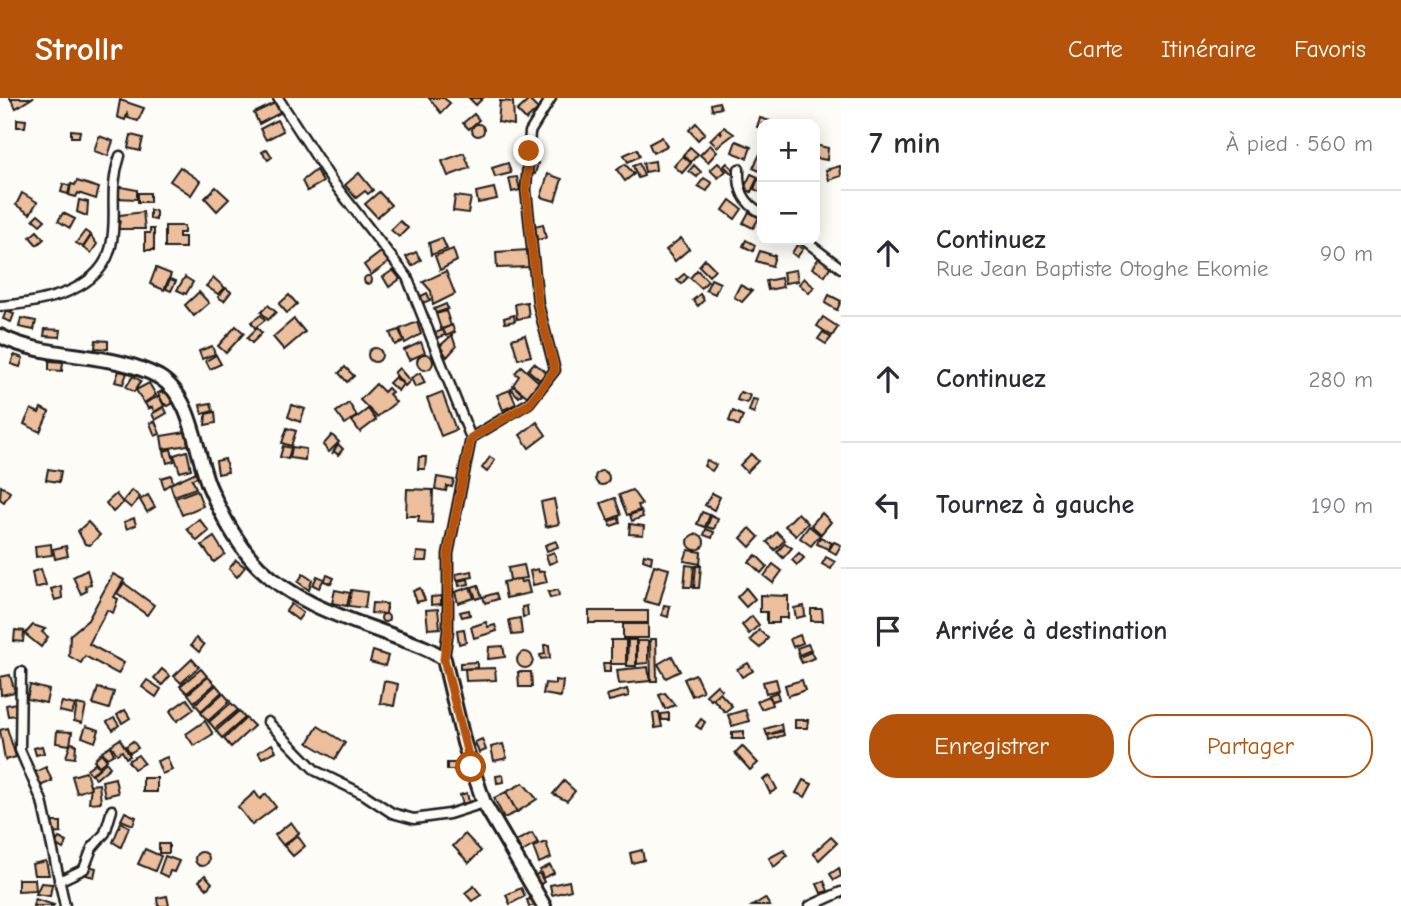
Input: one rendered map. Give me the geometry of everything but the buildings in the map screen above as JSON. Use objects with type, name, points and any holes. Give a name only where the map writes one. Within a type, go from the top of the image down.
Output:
[{"type":"street","points":[[278,98],[332,181],[407,277],[471,438],[448,554],[448,631],[444,659],[464,743],[484,803],[544,906]]},
{"type":"street","points":[[471,438],[529,404],[555,370],[538,304],[526,190],[530,132],[551,98]]},
{"type":"street","points":[[0,306],[55,299],[74,289],[106,260],[112,232],[112,179],[120,156]]},
{"type":"street","points":[[739,169],[738,186],[742,196],[757,209]]},
{"type":"street","points":[[811,245],[841,268]]},
{"type":"street","points":[[0,335],[26,347],[97,358],[132,367],[171,386],[181,401],[208,483],[223,516],[260,567],[304,599],[330,612],[425,648],[444,659]]},
{"type":"street","points":[[21,672],[20,750],[42,801],[65,906]]},
{"type":"street","points":[[268,722],[316,771],[365,794],[392,813],[414,819],[449,814],[484,803]]},
{"type":"street","points":[[58,881],[84,869],[92,849],[105,833],[112,810]]},
{"type":"street","points":[[810,906],[841,892]]},
{"type":"route","points":[[471,767],[444,659],[449,609],[448,554],[453,516],[465,475],[471,438],[529,404],[555,370],[538,304],[526,190],[529,151]]}]
